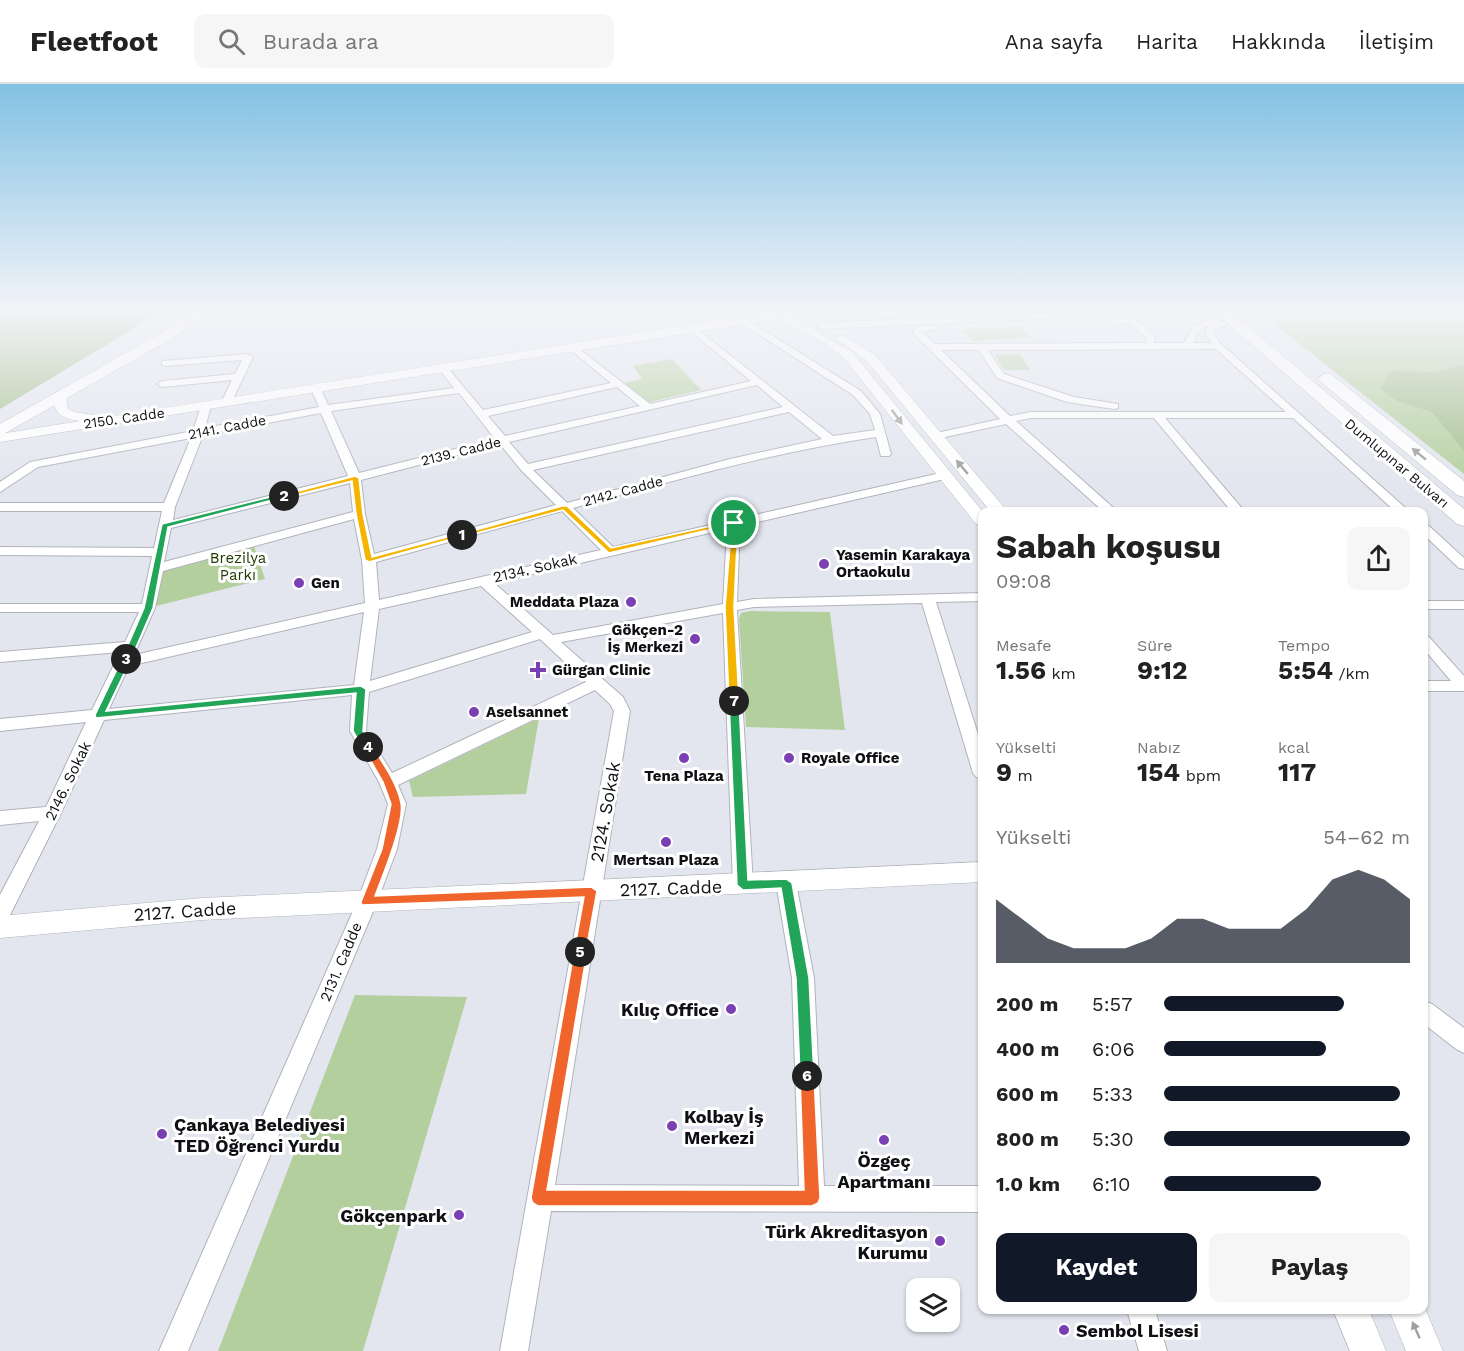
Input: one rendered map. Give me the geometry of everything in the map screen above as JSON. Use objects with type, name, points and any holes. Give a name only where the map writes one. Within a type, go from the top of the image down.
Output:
[{"type":"highway","name":"Dumlupınar Bulvarı","points":[[1290,371],[1464,520]]},
{"type":"highway","name":"Dumlupınar Bulvarı","points":[[1317,372],[1464,491]]},
{"type":"main road","points":[[0,417],[81,371]]},
{"type":"main road","points":[[0,431],[104,371]]},
{"type":"street","points":[[228,399],[242,371]]},
{"type":"street","name":"2150. Cadde","points":[[60,396],[60,409],[70,416],[110,417],[408,371]]},
{"type":"street","name":"2150. Cadde","points":[[0,438],[430,371]]},
{"type":"street","points":[[446,371],[525,468],[609,551]]},
{"type":"street","points":[[603,371],[646,406]]},
{"type":"street","points":[[745,371],[831,441]]},
{"type":"street","points":[[823,371],[857,393],[873,408],[878,416],[885,454]]},
{"type":"street","points":[[860,371],[978,516]]},
{"type":"street","points":[[881,371],[996,507]]},
{"type":"street","points":[[958,371],[1008,420],[1106,507]]},
{"type":"street","points":[[997,371],[1000,376],[1033,387],[1104,406],[1170,405]]},
{"type":"street","points":[[1245,371],[1267,392],[1298,415],[1399,507]]},
{"type":"street","points":[[162,384],[240,376]]},
{"type":"street","name":"2139. Cadde","points":[[164,526],[503,440],[759,382]]},
{"type":"street","points":[[481,414],[619,384]]},
{"type":"street","name":"2131. Cadde","points":[[173,1351],[367,902],[387,849],[397,804],[388,782],[358,731],[372,607],[369,560],[359,514],[355,478],[316,389]]},
{"type":"street","name":"2141. Cadde","points":[[0,488],[34,464],[325,409],[461,390]]},
{"type":"street","name":"2146. Sokak","points":[[0,915],[100,715],[148,608],[169,507],[206,406]]},
{"type":"street","points":[[525,468],[790,408]]},
{"type":"street","points":[[936,436],[1031,415],[1298,415]]},
{"type":"street","points":[[1157,415],[1235,507]]},
{"type":"street","points":[[58,428],[43,425],[51,419],[70,416]]},
{"type":"street","name":"2142. Cadde","points":[[369,560],[734,462],[880,433]]},
{"type":"street","name":"2134. Sokak","points":[[125,662],[945,476]]},
{"type":"street","points":[[0,507],[169,507]]},
{"type":"street","points":[[0,551],[158,560],[359,514]]},
{"type":"street","points":[[734,523],[730,607],[743,885]]},
{"type":"street","points":[[1428,535],[1464,565]]},
{"type":"street","name":"2124. Sokak","points":[[483,580],[621,706],[622,711],[514,1351]]},
{"type":"street","points":[[0,725],[361,689],[545,637],[754,603],[978,597]]},
{"type":"street","points":[[928,598],[978,760]]},
{"type":"street","points":[[1428,605],[1464,605]]},
{"type":"street","points":[[0,608],[148,608]]},
{"type":"street","points":[[1428,645],[1464,686]]},
{"type":"street","points":[[0,657],[132,646]]},
{"type":"street","points":[[388,782],[596,683]]},
{"type":"street","points":[[1428,686],[1464,686]]},
{"type":"street","points":[[0,818],[52,813]]},
{"type":"street","name":"2127. Cadde","points":[[0,927],[202,909],[978,872]]},
{"type":"street","points":[[786,883],[803,978],[812,1198]]},
{"type":"street","points":[[1428,1014],[1464,1042]]},
{"type":"street","points":[[538,1198],[978,1199]]},
{"type":"street","points":[[1142,1314],[1153,1351]]},
{"type":"street","points":[[1353,1314],[1368,1351]]},
{"type":"street","points":[[1409,1314],[1425,1351]]},
{"type":"green space","points":[[0,371],[63,371],[0,409]]},
{"type":"green space","points":[[637,371],[683,371],[701,390],[646,403],[624,383],[642,379]]},
{"type":"green space","points":[[1334,371],[1464,371],[1464,474]]},
{"type":"green space","points":[[1390,371],[1464,371],[1464,451],[1432,412],[1397,401],[1380,389]]},
{"type":"green space","name":"Brezilya Parkı","points":[[253,543],[265,579],[148,608],[157,568]]},
{"type":"green space","points":[[750,611],[830,612],[845,730],[746,727],[739,619],[741,613]]},
{"type":"green space","points":[[539,718],[526,794],[413,797],[409,781]]},
{"type":"green space","points":[[355,995],[467,997],[363,1351],[218,1351]]},
{"type":"place","name":"Yasemin Karakaya Ortaokulu","points":[[824,564]]},
{"type":"place","name":"Gen","points":[[299,583]]},
{"type":"place","name":"Meddata Plaza","points":[[631,602]]},
{"type":"place","name":"Gökçen-2 İş Merkezi","points":[[695,639]]},
{"type":"place","name":"Gürgan Clinic","points":[[538,670]]},
{"type":"place","name":"Aselsannet","points":[[474,712]]},
{"type":"place","name":"Tena Plaza","points":[[684,758]]},
{"type":"place","name":"Royale Office","points":[[789,758]]},
{"type":"place","name":"Mertsan Plaza","points":[[666,842]]},
{"type":"place","name":"Kılıç Office","points":[[731,1009]]},
{"type":"place","name":"Kolbay İş Merkezi","points":[[672,1126]]},
{"type":"place","name":"Çankaya Belediyesi TED Öğrenci Yurdu","points":[[162,1134]]},
{"type":"place","name":"Özgeç Apartmanı","points":[[884,1140]]},
{"type":"place","name":"Gökçenpark","points":[[459,1215]]},
{"type":"place","name":"Türk Akreditasyon Kurumu","points":[[940,1241]]},
{"type":"place","name":"Sembol Lisesi","points":[[1064,1330]]},
{"type":"route","points":[[355,478],[359,514],[369,560],[565,507],[609,551],[734,523],[730,607],[743,885],[786,883],[803,978],[812,1198],[538,1198],[591,891],[367,902],[387,849],[397,804],[388,782],[358,731],[361,689],[100,715],[148,608],[164,526],[355,478]]}]
